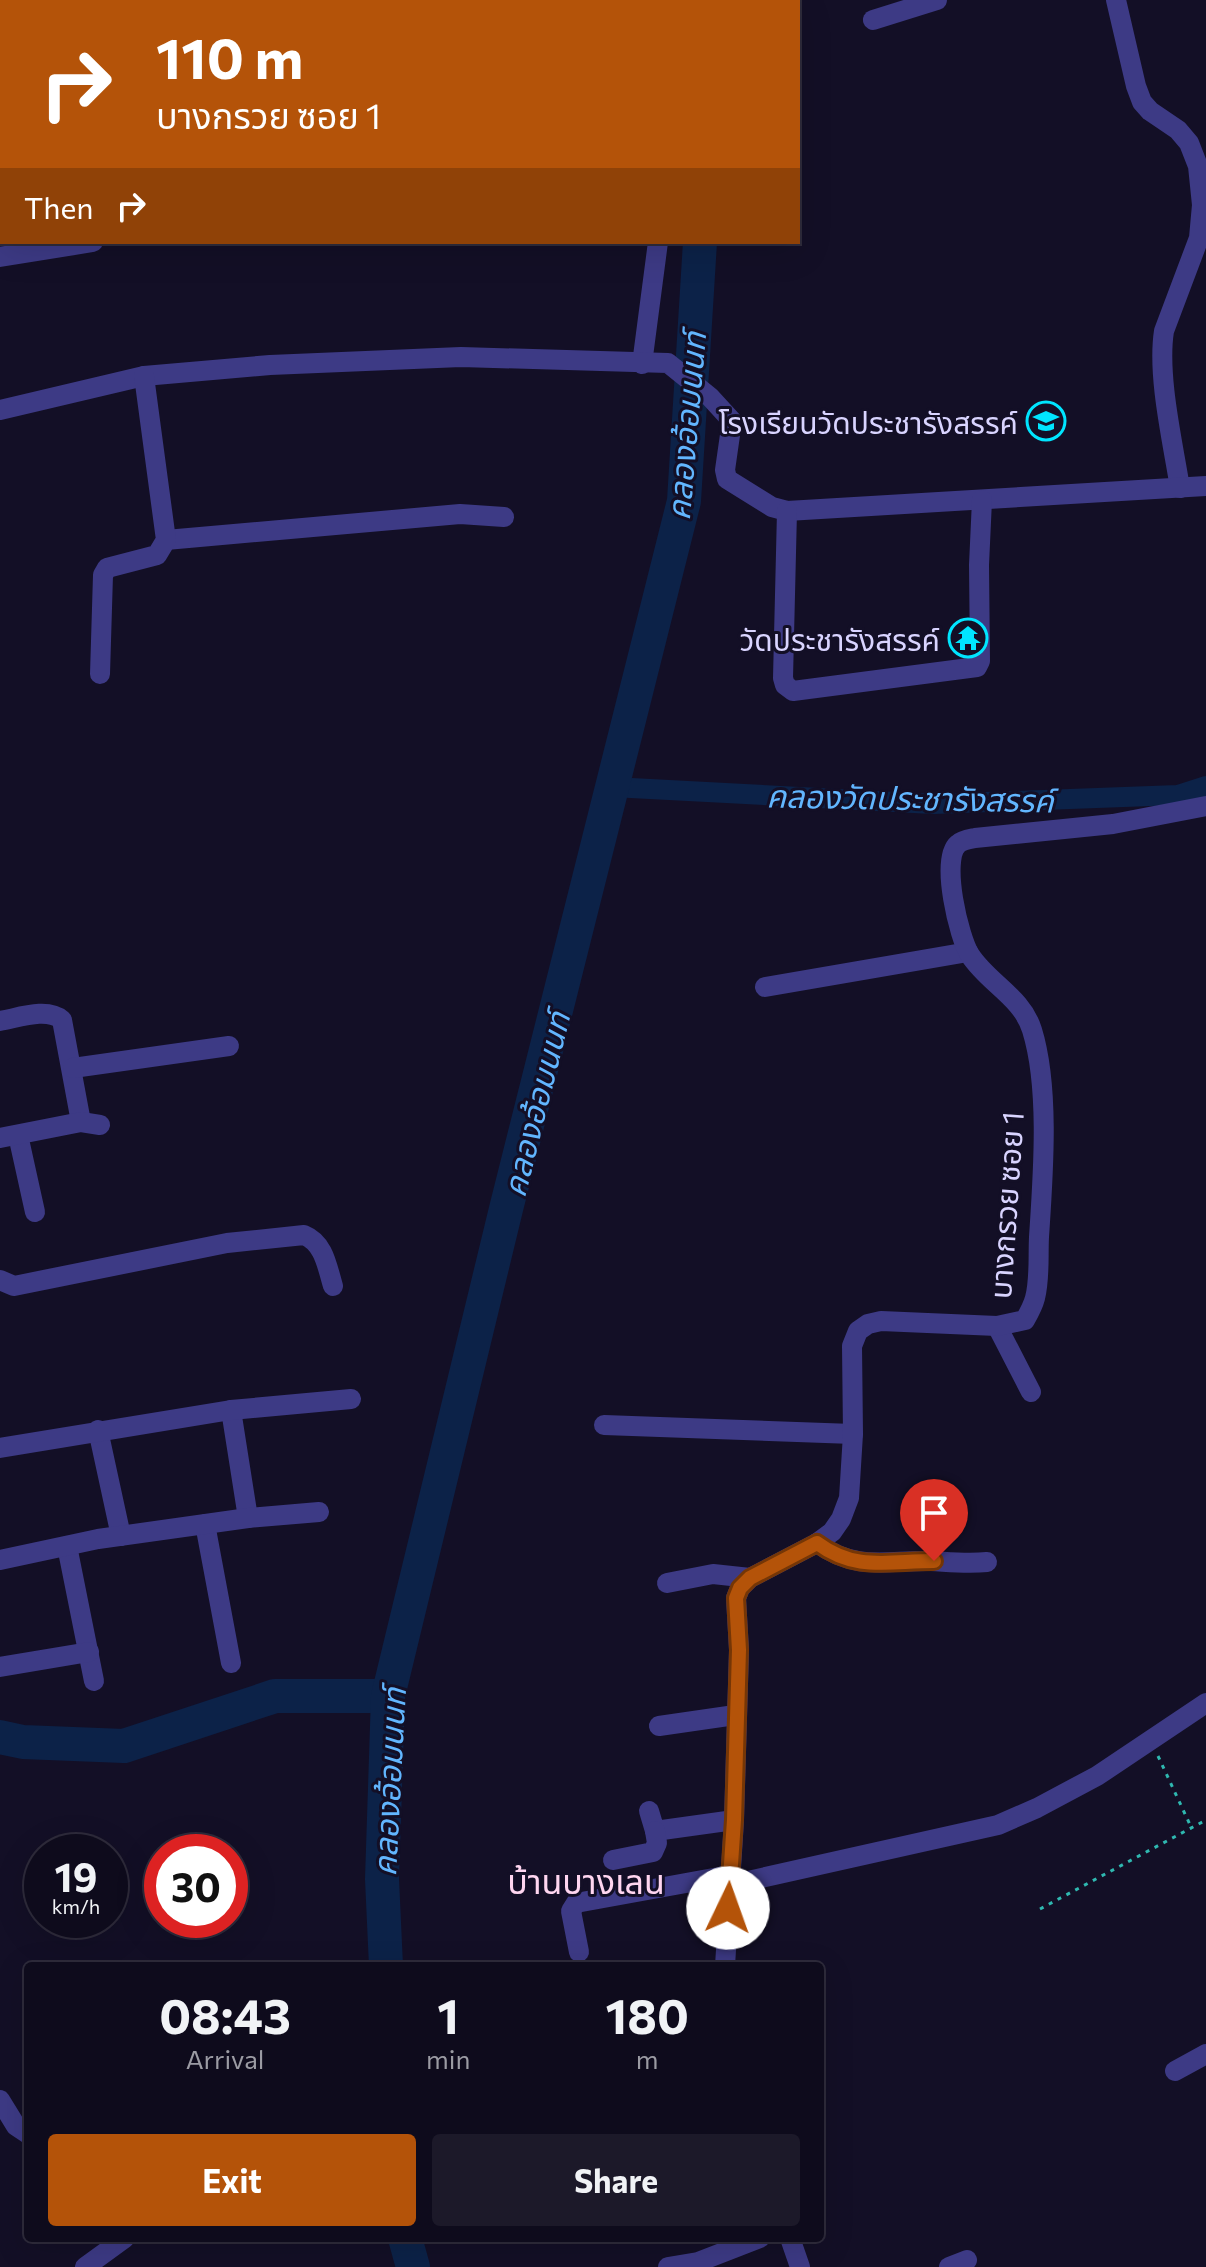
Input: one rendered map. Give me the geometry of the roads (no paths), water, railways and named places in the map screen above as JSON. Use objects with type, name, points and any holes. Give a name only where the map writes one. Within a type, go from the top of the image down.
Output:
[{"type":"street","points":[[873,20],[937,0]]},
{"type":"street","points":[[1116,0],[1142,102],[1178,130],[1189,143],[1198,166],[1202,205],[1199,238],[1164,331],[1162,347],[1169,422],[1180,488]]},
{"type":"street","points":[[0,257],[81,244]]},
{"type":"street","points":[[642,364],[658,244]]},
{"type":"street","points":[[0,410],[144,376],[270,365],[461,357],[668,363],[710,397],[732,421],[725,470],[727,479],[772,507],[787,511],[1206,486]]},
{"type":"street","points":[[100,674],[103,575],[107,568],[157,555],[166,540],[144,376]]},
{"type":"street","points":[[787,511],[783,678],[785,685],[793,691],[977,667],[980,661],[982,500]]},
{"type":"street","points":[[166,540],[460,514],[504,517]]},
{"type":"street","name":"บางกรวย ซอย 1","points":[[750,1578],[832,1532],[849,1498],[853,1434],[852,1346],[858,1331],[868,1324],[881,1321],[997,1326],[1025,1320],[1036,1295],[1042,1179],[1042,1095],[1032,1031],[1025,1014],[1012,997],[981,970],[968,952],[959,929],[951,879],[953,851],[958,844],[975,838],[1113,824],[1206,806]]},
{"type":"street","points":[[765,987],[968,952]]},
{"type":"street","points":[[0,1021],[46,1014],[62,1020],[73,1068],[91,1123],[9,1137],[35,1212]]},
{"type":"street","points":[[73,1068],[229,1046]]},
{"type":"street","points":[[0,1280],[14,1286],[227,1243],[304,1235],[315,1239],[320,1247],[333,1286]]},
{"type":"street","points":[[997,1326],[1031,1392]]},
{"type":"street","points":[[0,1448],[231,1410],[351,1399]]},
{"type":"street","points":[[231,1410],[248,1518]]},
{"type":"street","points":[[604,1425],[853,1434]]},
{"type":"street","points":[[98,1430],[121,1536]]},
{"type":"street","points":[[0,1558],[121,1536],[248,1518],[319,1512]]},
{"type":"street","points":[[205,1524],[231,1663]]},
{"type":"street","points":[[817,1543],[840,1557],[869,1564],[934,1561],[965,1565],[987,1562]]},
{"type":"street","points":[[67,1546],[94,1681]]},
{"type":"street","points":[[667,1583],[713,1574],[750,1578]]},
{"type":"street","points":[[725,1962],[734,1820],[739,1650],[736,1598],[740,1588],[750,1578]]},
{"type":"street","points":[[0,1667],[89,1652]]},
{"type":"street","points":[[579,1952],[571,1911],[576,1903],[730,1880],[998,1825],[1097,1776],[1206,1703]]},
{"type":"street","points":[[659,1726],[735,1715]]},
{"type":"street","points":[[613,1860],[653,1852],[657,1843],[652,1821],[734,1820]]},
{"type":"street","points":[[1175,2071],[1206,2054]]},
{"type":"street","points":[[0,2100],[16,2126],[24,2131]]},
{"type":"street","points":[[85,2267],[119,2242]]},
{"type":"street","points":[[668,2267],[698,2262],[750,2242]]},
{"type":"street","points":[[791,2242],[800,2267]]},
{"type":"waterway","name":"คลองอ้อมนนท์","points":[[386,1962],[382,1879],[388,1696],[506,1209],[684,501],[700,244]]},
{"type":"waterway","name":"คลองวัดประชารังสรรค์","points":[[612,787],[933,804],[1178,795],[1206,786]]},
{"type":"waterway","points":[[0,1737],[23,1742],[124,1746],[275,1696],[388,1696]]},
{"type":"waterway","name":"คลองอ้อมนนท์","points":[[406,2242],[413,2267]]},
{"type":"place","name":"โรงเรียนวัดประชารังสรรค์","points":[[1046,421]]},
{"type":"place","name":"วัดประชารังสรรค์","points":[[968,638]]},
{"type":"district","name":"บ้านบางเลน","points":[[586,1880]]}]
